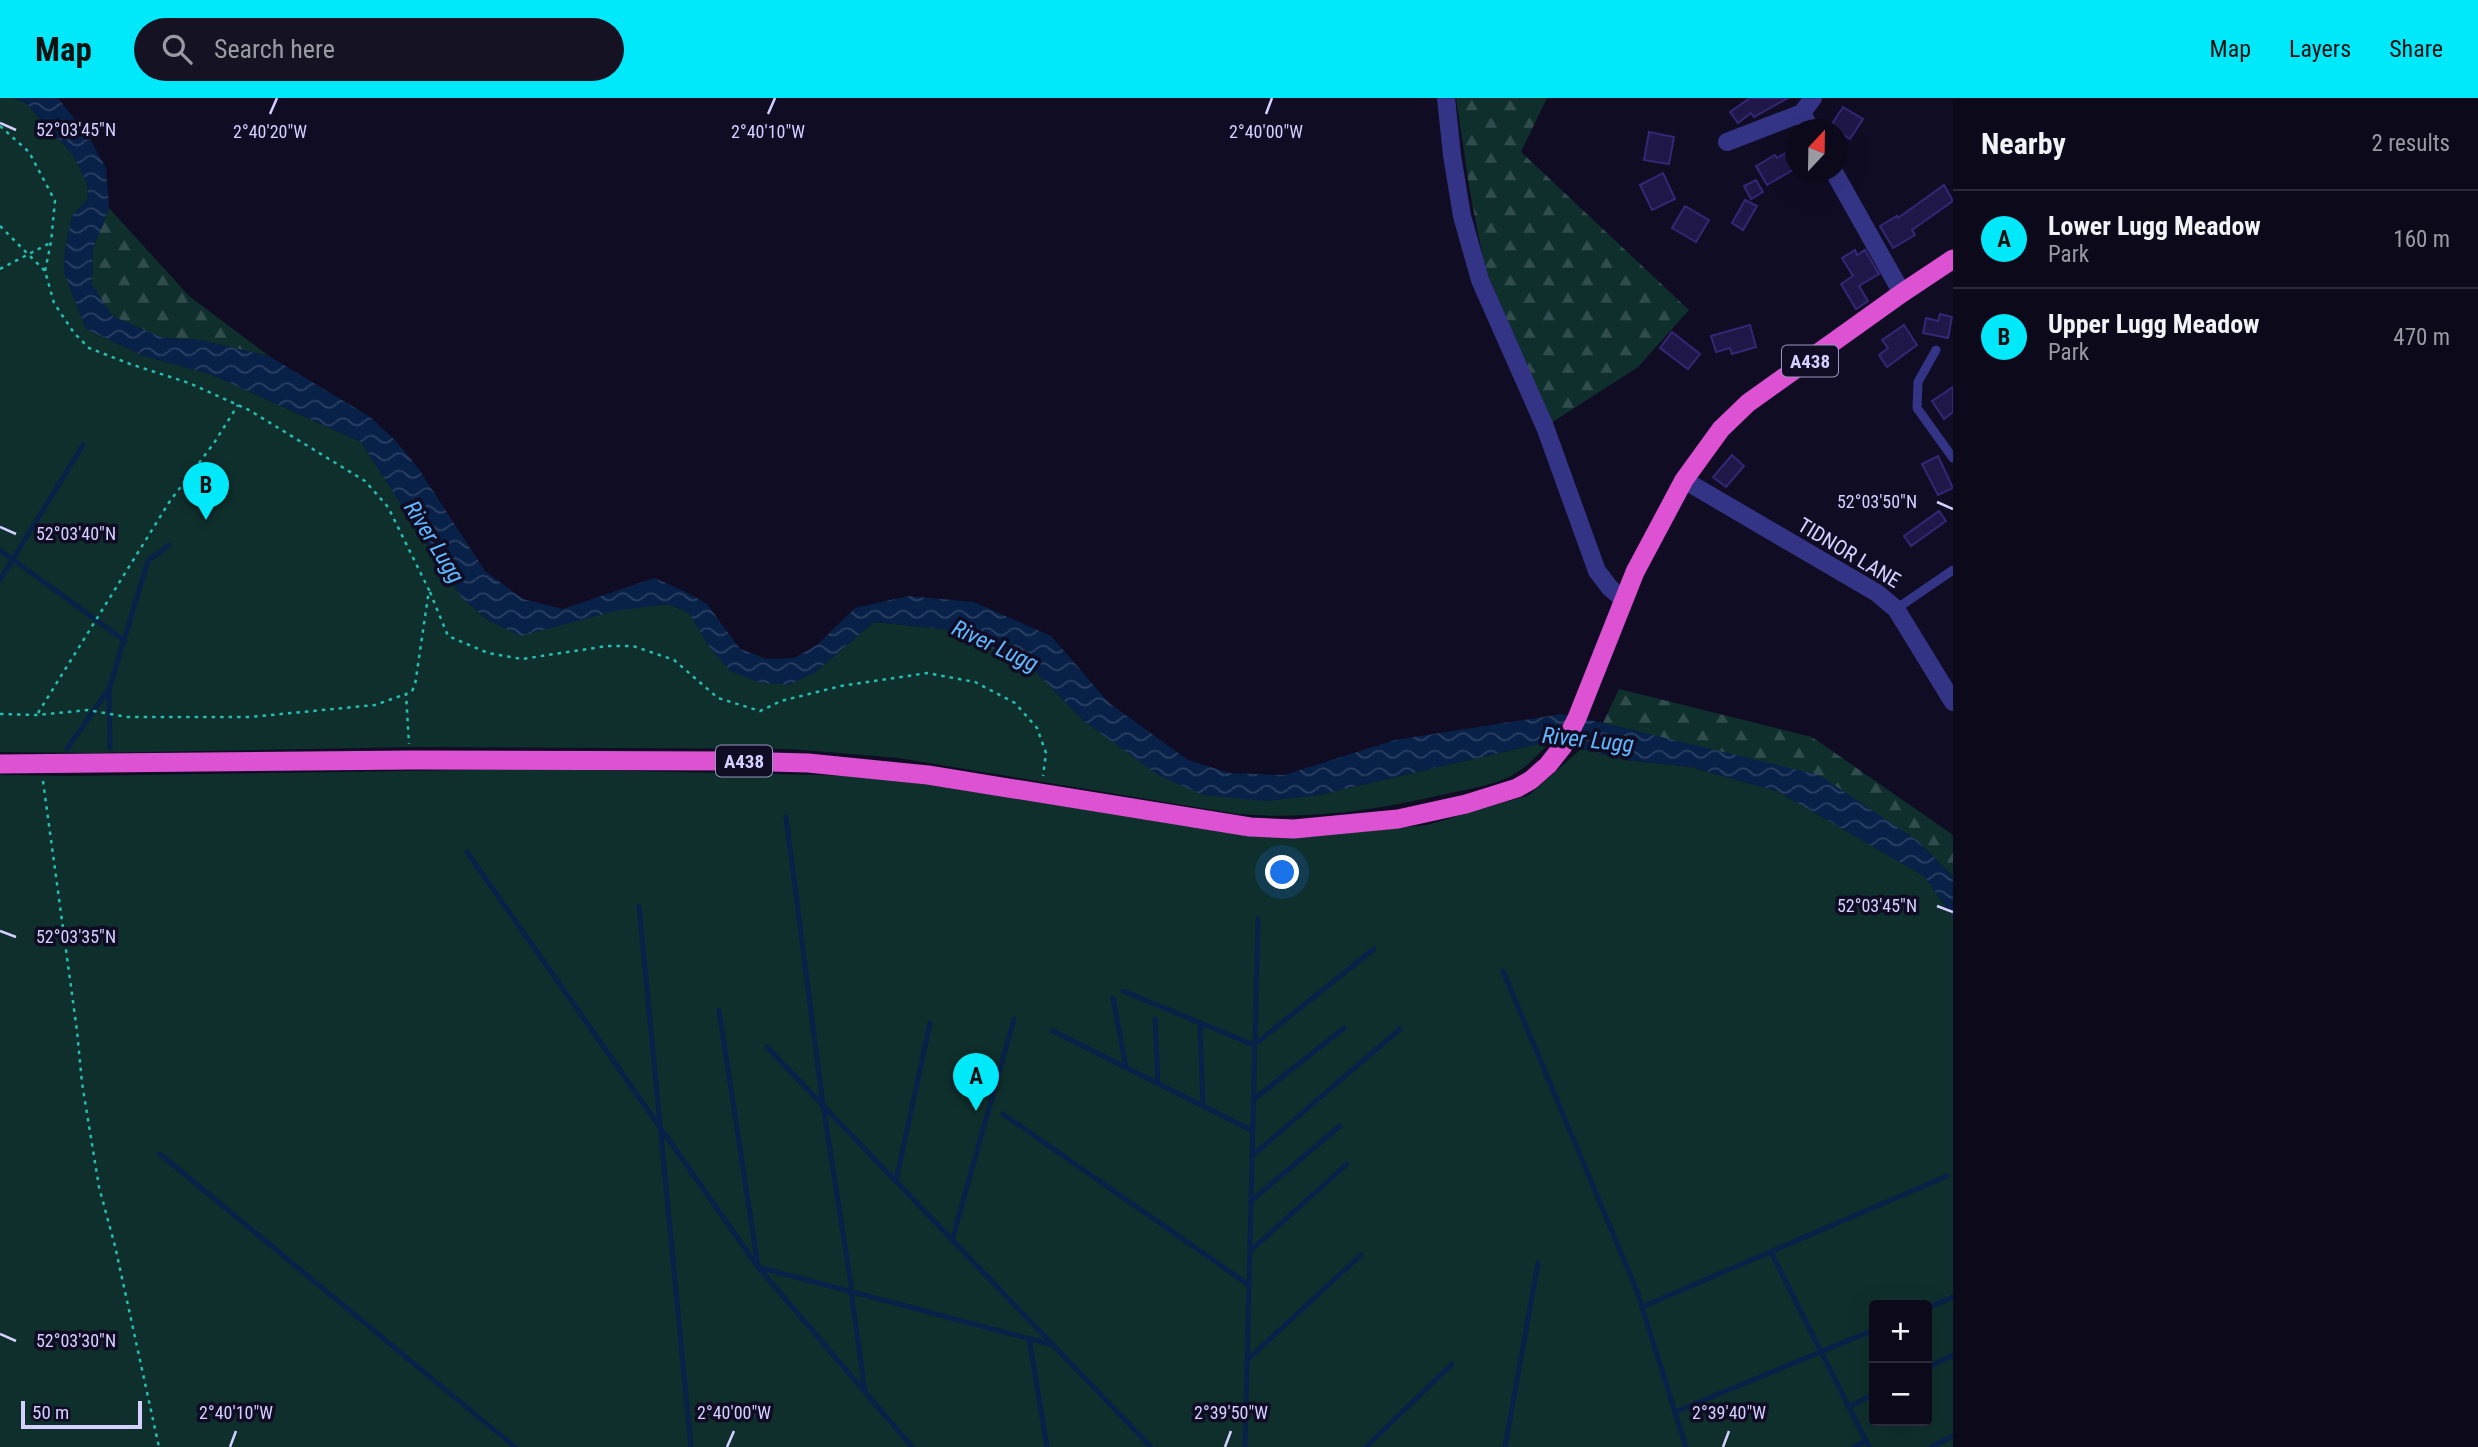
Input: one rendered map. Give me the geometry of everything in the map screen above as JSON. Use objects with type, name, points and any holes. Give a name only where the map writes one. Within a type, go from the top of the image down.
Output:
[{"type":"highway","name":"A438","points":[[0,764],[412,760],[808,763],[928,775],[1250,827],[1294,829],[1398,819],[1466,804],[1517,788],[1531,780],[1563,746],[1585,699],[1635,572],[1684,480],[1721,429],[1748,403],[1953,259]]},
{"type":"street","points":[[1446,98],[1462,216],[1480,280],[1545,426],[1597,571],[1624,600]]},
{"type":"street","points":[[1727,142],[1802,113],[1813,98]]},
{"type":"street","points":[[1802,113],[1805,119]]},
{"type":"street","points":[[1841,182],[1902,293]]},
{"type":"street","name":"TIDNOR LANE","points":[[1684,480],[1877,593],[1896,609],[1953,702]]},
{"type":"lane","points":[[1936,350],[1918,382],[1917,408],[1953,458]]},
{"type":"lane","points":[[1896,609],[1953,570]]},
{"type":"path","points":[[0,126],[29,152],[55,201],[45,271],[54,303],[74,333],[89,348],[189,383],[238,405],[365,481],[388,507],[429,590],[448,636],[488,653],[522,659],[607,646],[633,646],[674,660],[718,698],[760,711],[781,701],[841,686],[927,673],[975,682],[1015,703],[1037,728],[1046,753],[1040,793]]},
{"type":"path","points":[[0,226],[45,271]]},
{"type":"path","points":[[0,269],[51,242]]},
{"type":"path","points":[[37,715],[170,501],[214,443],[238,405]]},
{"type":"path","points":[[0,714],[37,715],[88,710],[127,717],[250,717],[375,705],[412,691],[415,685],[429,590]]},
{"type":"path","points":[[406,694],[412,760]]},
{"type":"path","points":[[41,764],[82,1083],[99,1187],[115,1246],[159,1447]]},
{"type":"green space","points":[[0,98],[12,98],[26,103],[73,155],[87,183],[88,199],[72,217],[65,250],[64,272],[86,329],[144,356],[210,374],[361,442],[462,598],[489,621],[669,604],[689,613],[710,648],[814,673],[874,622],[953,630],[1031,667],[1084,721],[1265,801],[1318,795],[1551,741],[1517,773],[1489,784],[1371,809],[1292,816],[1238,814],[898,758],[790,749],[415,747],[94,753],[0,752]]},
{"type":"green space","points":[[1456,98],[1547,98],[1521,152],[1689,310],[1638,367],[1551,423],[1485,268]]},
{"type":"green space","points":[[109,208],[189,296],[269,356],[200,340],[163,338],[112,316],[92,285],[93,248]]},
{"type":"green space","points":[[1619,689],[1812,737],[1953,835],[1953,877],[1918,841],[1819,776],[1603,723]]},
{"type":"green space","points":[[1581,749],[1626,760],[1691,767],[1777,791],[1924,876],[1953,917],[1953,1447],[0,1447],[0,775],[546,769],[858,776],[960,788],[1244,832],[1312,837],[1427,825],[1529,795]]},
{"type":"water","name":"River Lugg","points":[[12,98],[58,98],[89,137],[106,168],[109,208],[93,248],[92,284],[112,316],[163,338],[200,340],[269,356],[370,417],[396,441],[418,468],[485,571],[523,599],[563,609],[654,578],[707,604],[740,649],[767,659],[794,658],[817,645],[855,608],[908,596],[974,602],[1051,636],[1109,703],[1188,760],[1230,773],[1284,775],[1395,740],[1562,714],[1603,723],[1819,775],[1918,841],[1953,877],[1953,917],[1924,876],[1777,791],[1691,767],[1626,760],[1551,741],[1318,795],[1265,801],[1203,795],[1158,775],[1084,721],[1031,667],[953,630],[874,622],[814,673],[789,685],[758,682],[730,671],[710,648],[689,613],[669,604],[615,611],[521,636],[489,621],[462,598],[361,442],[210,374],[144,356],[86,329],[64,272],[65,250],[72,216],[88,199],[87,183],[73,155],[26,103]]},
{"type":"building","points":[[1750,98],[1788,98],[1754,117],[1751,113],[1738,123],[1730,112]]},
{"type":"building","points":[[1843,107],[1863,119],[1850,139],[1848,119],[1835,119]]},
{"type":"building","points":[[1649,132],[1674,137],[1669,164],[1644,160]]},
{"type":"building","points":[[1785,153],[1785,174],[1767,185],[1756,166],[1775,155],[1777,158]]},
{"type":"building","points":[[1663,173],[1675,199],[1652,210],[1640,185]]},
{"type":"building","points":[[1756,180],[1763,192],[1751,199],[1744,186]]},
{"type":"building","points":[[1944,185],[1953,201],[1912,230],[1915,235],[1893,248],[1880,226],[1897,216],[1898,218]]},
{"type":"building","points":[[1745,200],[1757,206],[1743,230],[1732,223]]},
{"type":"building","points":[[1685,206],[1709,220],[1696,242],[1672,228]]},
{"type":"building","points":[[1855,250],[1857,255],[1865,250],[1879,274],[1859,286],[1868,301],[1856,309],[1841,284],[1853,276],[1842,258]]},
{"type":"building","points":[[1940,314],[1952,317],[1948,338],[1923,333],[1926,318],[1938,321]]},
{"type":"building","points":[[1750,325],[1756,347],[1732,354],[1730,348],[1716,352],[1711,336]]},
{"type":"building","points":[[1904,325],[1917,345],[1887,367],[1879,355],[1888,348],[1882,340]]},
{"type":"building","points":[[1672,332],[1700,354],[1688,369],[1660,348]]},
{"type":"building","points":[[1953,387],[1953,412],[1944,419],[1932,401]]},
{"type":"building","points":[[1732,455],[1744,466],[1726,487],[1713,477]]},
{"type":"building","points":[[1938,456],[1953,488],[1938,495],[1922,464]]},
{"type":"building","points":[[1939,511],[1946,521],[1911,546],[1904,536]]},
{"type":"waterway","points":[[0,580],[83,445]]},
{"type":"waterway","points":[[67,749],[109,689],[148,561],[169,545]]},
{"type":"waterway","points":[[0,550],[125,641]]},
{"type":"waterway","points":[[109,689],[110,748]]},
{"type":"waterway","points":[[786,817],[823,1105],[852,1291]]},
{"type":"waterway","points":[[467,852],[758,1267],[1053,1345]]},
{"type":"waterway","points":[[639,906],[691,1447]]},
{"type":"waterway","points":[[1245,1447],[1258,919]]},
{"type":"waterway","points":[[1123,991],[1254,1045],[1374,949]]},
{"type":"waterway","points":[[1503,971],[1637,1291],[1686,1447]]},
{"type":"waterway","points":[[1113,998],[1126,1067]]},
{"type":"waterway","points":[[719,1010],[758,1267],[912,1447]]},
{"type":"waterway","points":[[952,1240],[1014,1019]]},
{"type":"waterway","points":[[1155,1019],[1158,1083]]},
{"type":"waterway","points":[[896,1181],[930,1023]]},
{"type":"waterway","points":[[1200,1023],[1203,1106]]},
{"type":"waterway","points":[[1253,1100],[1344,1028]]},
{"type":"waterway","points":[[1252,1156],[1400,1029]]},
{"type":"waterway","points":[[1053,1031],[1253,1131]]},
{"type":"waterway","points":[[767,1047],[1151,1447]]},
{"type":"waterway","points":[[1003,1114],[1249,1285]]},
{"type":"waterway","points":[[1251,1201],[1340,1126]]},
{"type":"waterway","points":[[160,1154],[515,1447]]},
{"type":"waterway","points":[[1250,1251],[1347,1164]]},
{"type":"waterway","points":[[1642,1307],[1947,1176]]},
{"type":"waterway","points":[[1771,1252],[1869,1447]]},
{"type":"waterway","points":[[1247,1360],[1361,1255]]},
{"type":"waterway","points":[[1505,1447],[1538,1263]]},
{"type":"waterway","points":[[851,1291],[865,1392]]},
{"type":"waterway","points":[[1932,1306],[1953,1297]]},
{"type":"waterway","points":[[1675,1412],[1869,1332]]},
{"type":"waterway","points":[[1029,1338],[1047,1447]]},
{"type":"waterway","points":[[1932,1366],[1953,1355]]},
{"type":"waterway","points":[[1366,1447],[1452,1364]]},
{"type":"waterway","points":[[1849,1407],[1869,1397]]},
{"type":"waterway","points":[[1931,1447],[1953,1436]]},
{"type":"waterway","points":[[1854,1447],[1866,1441]]},
{"type":"place","name":"Upper Lugg Meadow","points":[[206,520]]},
{"type":"place","name":"Lower Lugg Meadow","points":[[976,1111]]}]
